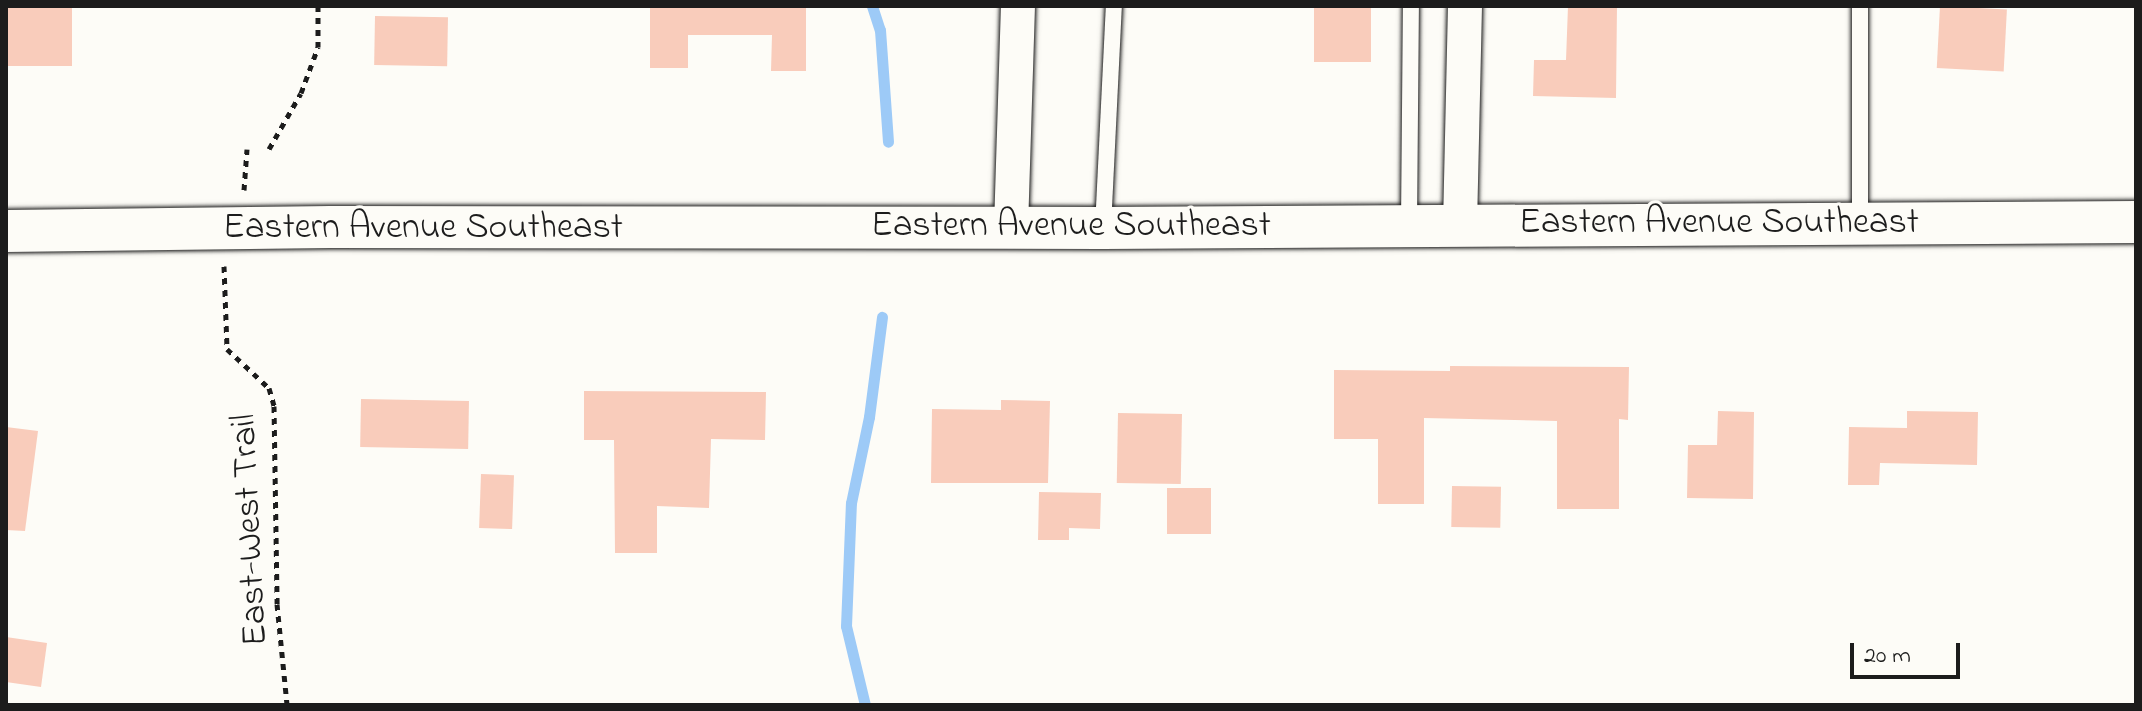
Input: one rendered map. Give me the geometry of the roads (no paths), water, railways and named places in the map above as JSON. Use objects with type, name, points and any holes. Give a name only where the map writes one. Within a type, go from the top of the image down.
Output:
[{"type":"street","points":[[1011,228],[1018,6]]},
{"type":"street","points":[[1460,226],[1465,6]]},
{"type":"street","name":"Eastern Avenue Southeast","points":[[6,231],[2136,222]]},
{"type":"lane","points":[[1103,228],[1114,6]]},
{"type":"lane","points":[[1409,227],[1411,6]]},
{"type":"lane","points":[[1859,224],[1860,6]]},
{"type":"waterway","points":[[872,6],[880,30],[888,142]]},
{"type":"waterway","points":[[865,705],[846,626],[851,503],[869,417],[882,317]]}]
